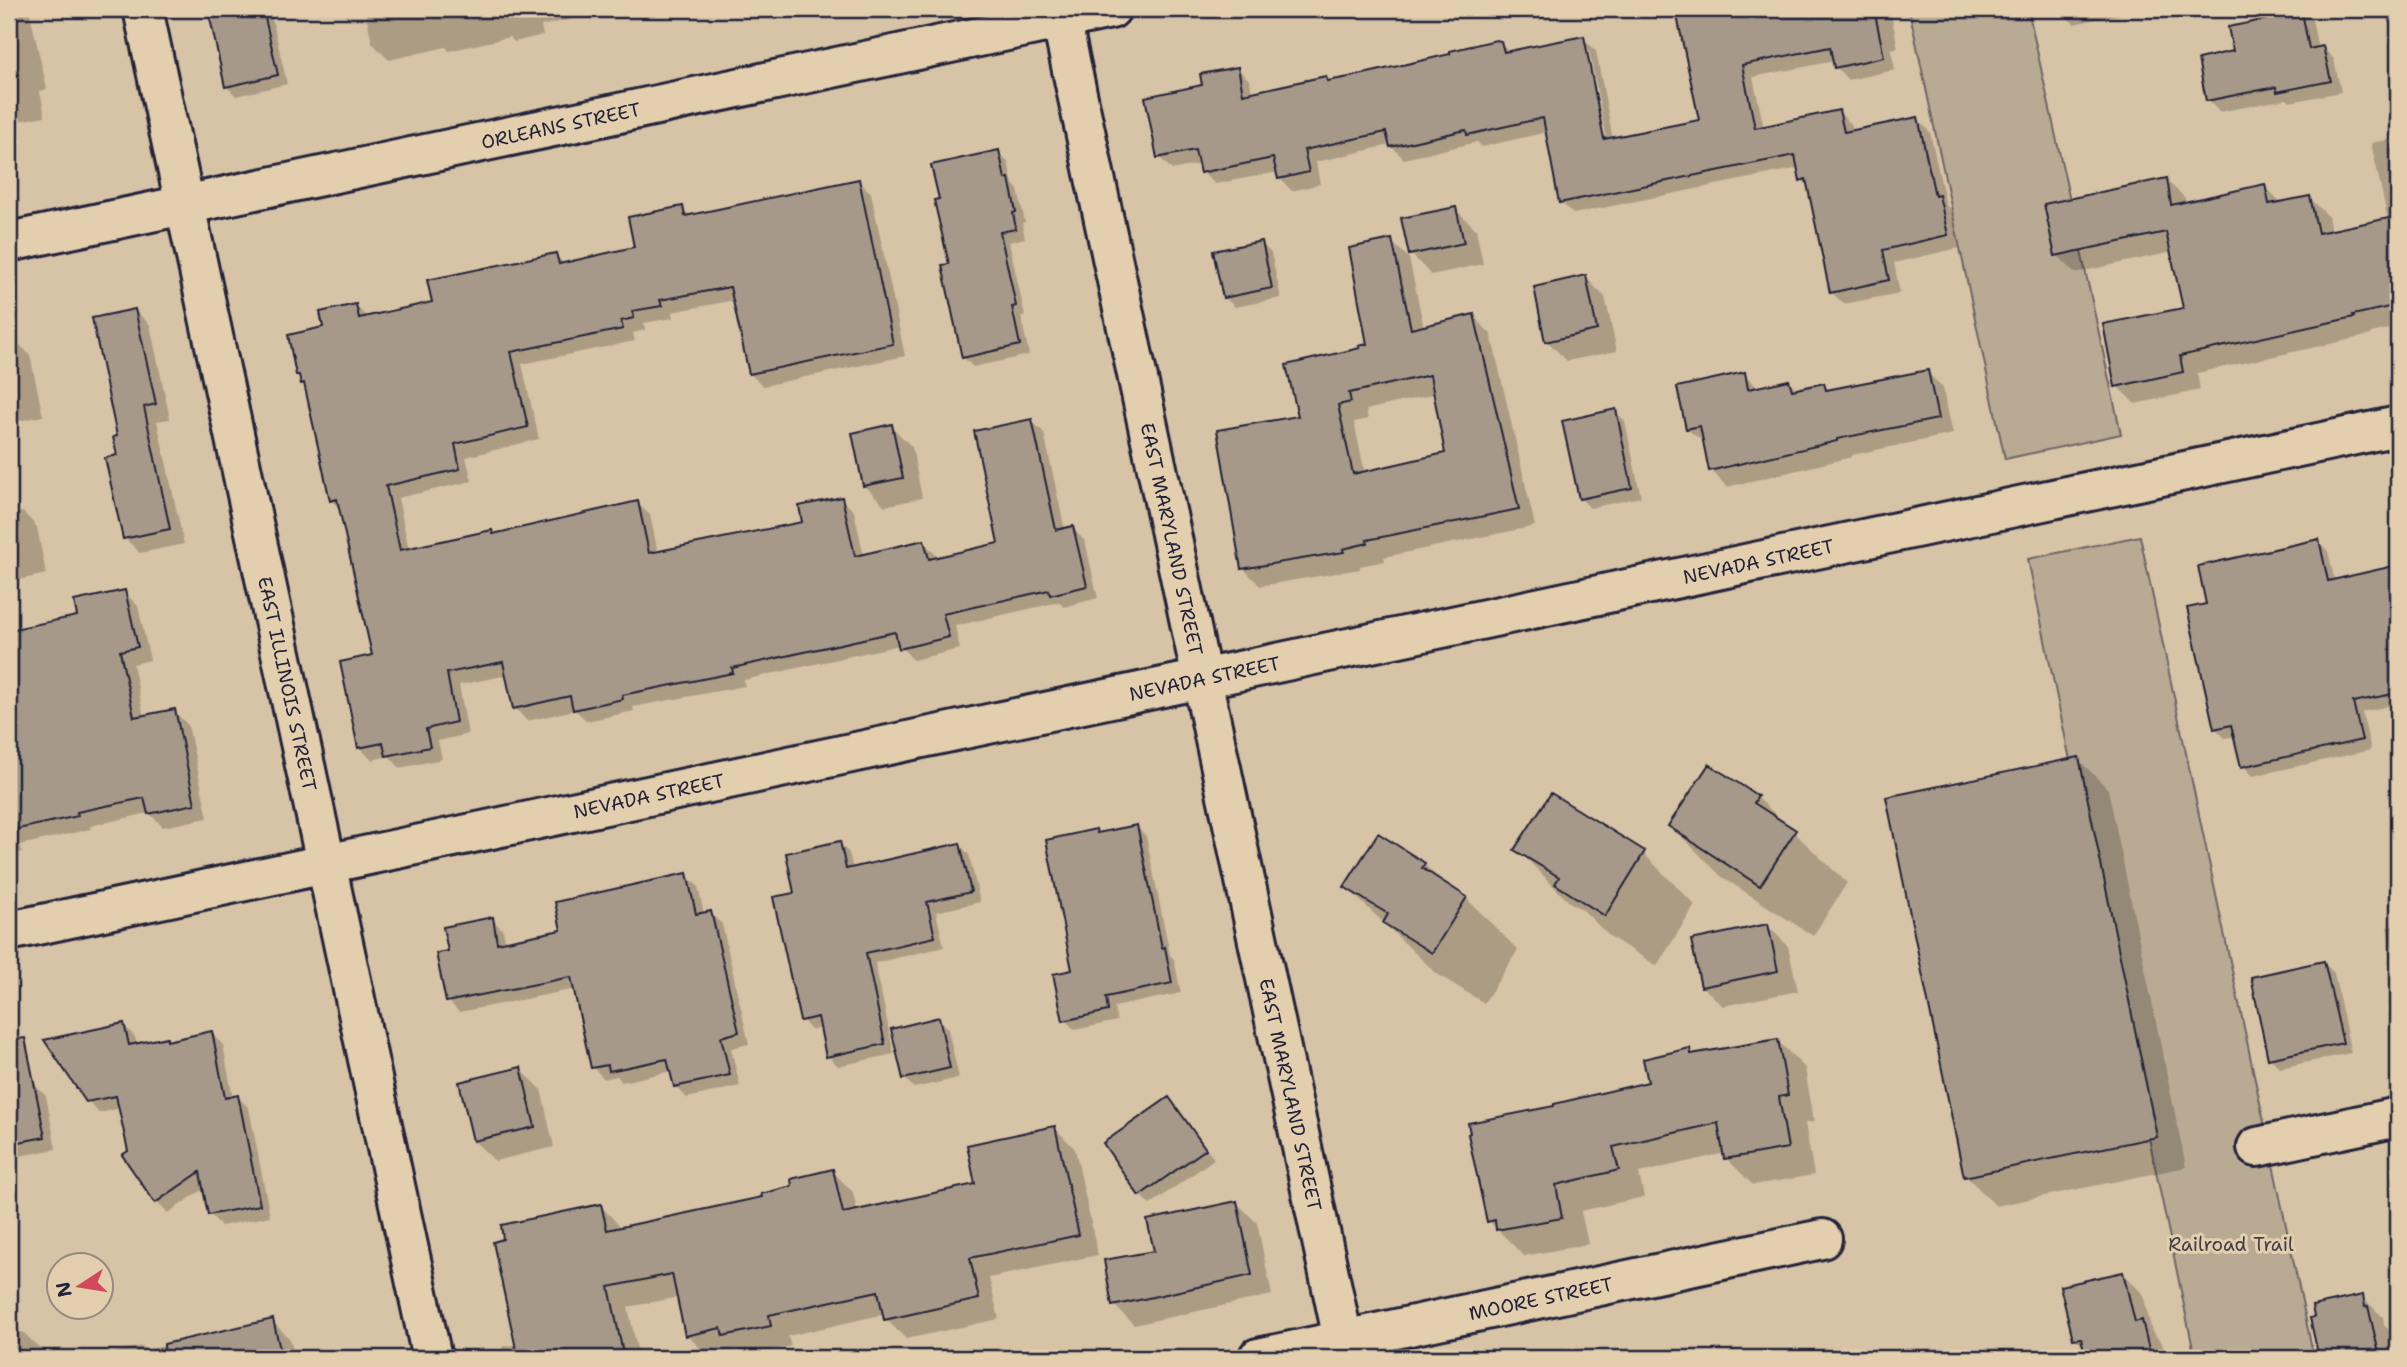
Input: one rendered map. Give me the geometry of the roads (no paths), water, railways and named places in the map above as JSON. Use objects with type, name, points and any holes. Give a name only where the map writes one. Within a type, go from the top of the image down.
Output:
[{"type":"street","name":"EAST ILLINOIS STREET","points":[[143,9],[432,1358]]},
{"type":"street","name":"ORLEANS STREET","points":[[9,242],[1060,14],[1111,9]]},
{"type":"street","name":"EAST MARYLAND STREET","points":[[1060,14],[1345,1349]]},
{"type":"street","name":"NEVADA STREET","points":[[9,931],[2398,426]]},
{"type":"street","points":[[2257,1147],[2398,1117]]},
{"type":"street","name":"MOORE STREET","points":[[1258,1358],[1345,1349],[1822,1239]]},
{"type":"park label","name":"Railroad Trail","points":[[2231,1244]]}]
